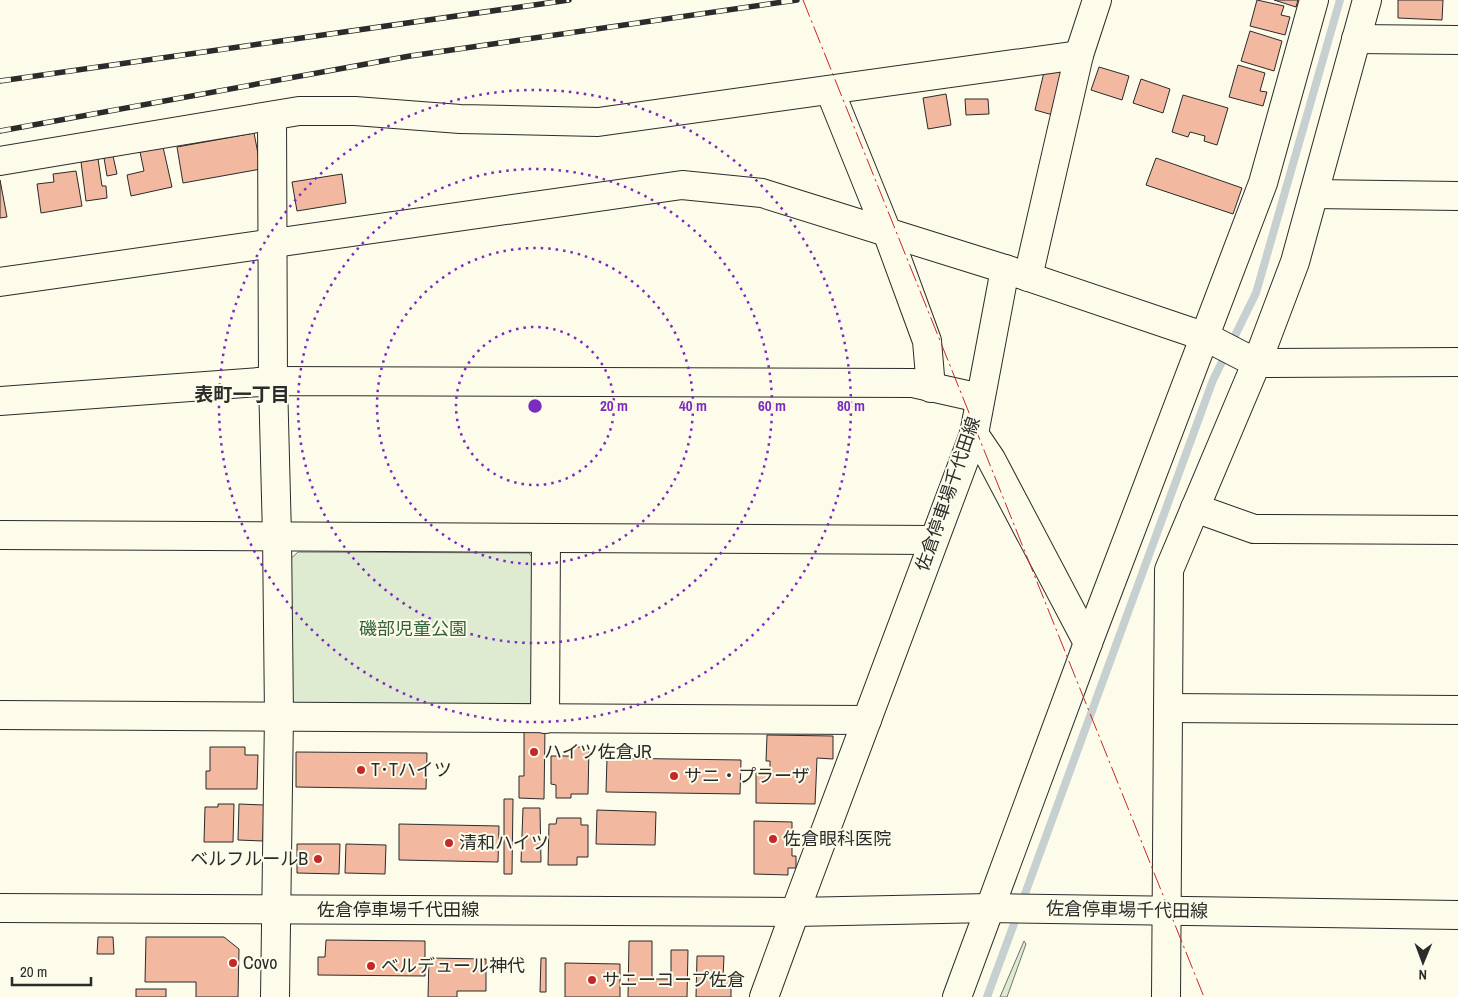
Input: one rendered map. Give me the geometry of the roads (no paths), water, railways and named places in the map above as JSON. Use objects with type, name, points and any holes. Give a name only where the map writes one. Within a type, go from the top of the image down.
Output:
[{"type":"street","name":"佐倉停車場千代田線","points":[[795,912],[974,434],[980,398],[1097,0]]},
{"type":"street","points":[[957,997],[1088,643],[1263,183],[1314,0]]},
{"type":"street","points":[[1166,997],[1170,570],[1256,363],[1295,262],[1367,0]]},
{"type":"street","points":[[1356,39],[1458,40]]},
{"type":"street","points":[[0,160],[299,112],[355,111],[460,119],[598,122],[1080,55]]},
{"type":"street","points":[[830,91],[887,232],[926,342],[931,388]]},
{"type":"street","points":[[272,116],[273,381],[277,536],[278,715],[275,997]]},
{"type":"street","points":[[0,282],[682,185],[762,193],[1016,273],[1206,337],[1256,363],[1458,362]]},
{"type":"street","points":[[1314,194],[1458,196]]},
{"type":"street","points":[[0,401],[273,381],[913,383],[980,398]]},
{"type":"street","points":[[974,434],[991,459],[1088,643]]},
{"type":"street","points":[[1195,508],[1254,529],[1458,530]]},
{"type":"street","points":[[0,534],[933,540]]},
{"type":"street","points":[[545,719],[546,538]]},
{"type":"street","points":[[1169,708],[1458,710]]},
{"type":"street","points":[[0,714],[867,720]]},
{"type":"street","name":"佐倉停車場千代田線","points":[[0,908],[795,912],[990,908],[1458,914]]},
{"type":"street","points":[[764,997],[795,912]]},
{"type":"waterway","points":[[1022,902],[1213,380],[1256,293],[1340,0]]},
{"type":"waterway","points":[[987,997],[1018,913]]},
{"type":"railway","points":[[0,81],[569,0]]},
{"type":"railway","points":[[0,131],[410,56],[797,0]]},
{"type":"place","name":"ハイツ佐倉JR","points":[[534,752]]},
{"type":"place","name":"T･Tハイツ","points":[[361,770]]},
{"type":"place","name":"サニ・プラーザ","points":[[674,776]]},
{"type":"place","name":"佐倉眼科医院","points":[[773,839]]},
{"type":"place","name":"清和ハイツ","points":[[449,843]]},
{"type":"place","name":"ベルフルールB","points":[[318,859]]},
{"type":"place","name":"Covo","points":[[233,963]]},
{"type":"place","name":"ベルデュール神代","points":[[371,966]]},
{"type":"place","name":"サニーコープ佐倉","points":[[592,980]]},
{"type":"district","name":"表町一丁目","points":[[242,394]]},
{"type":"park label","name":"磯部児童公園","points":[[413,629]]}]
